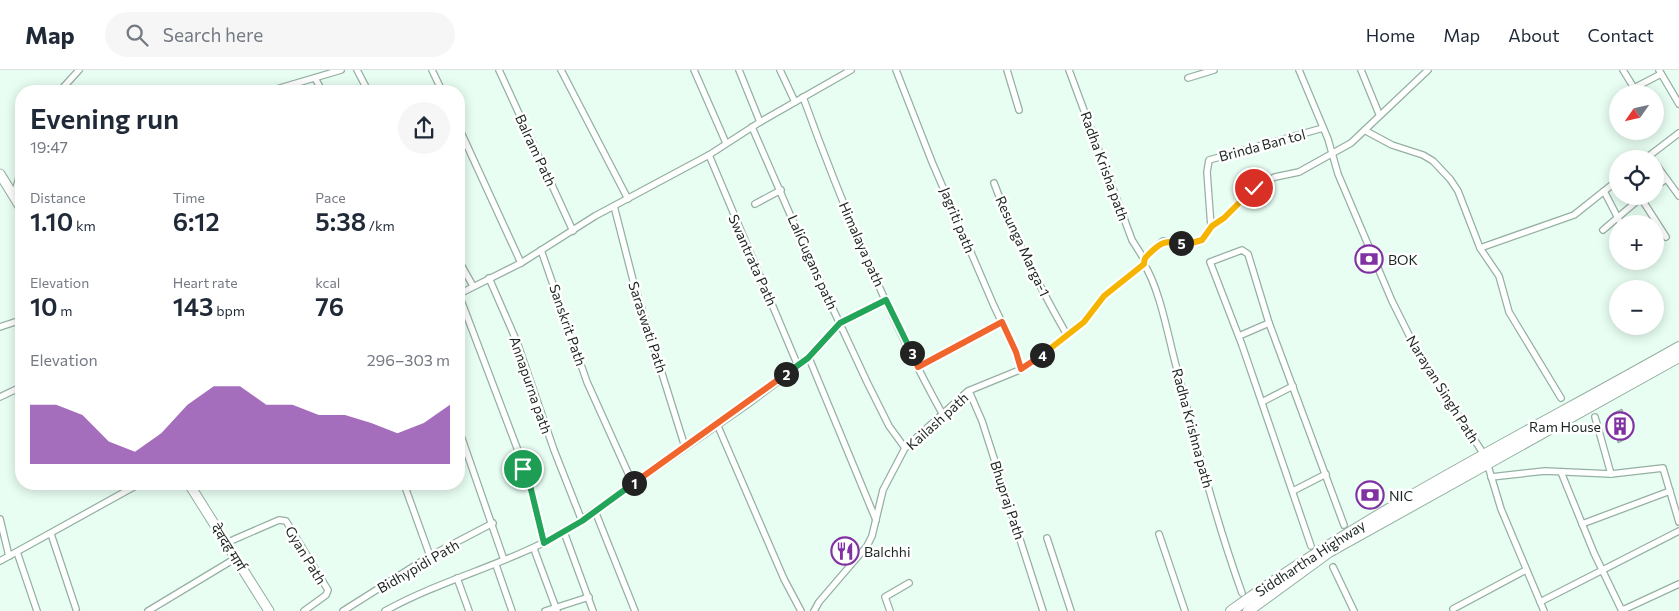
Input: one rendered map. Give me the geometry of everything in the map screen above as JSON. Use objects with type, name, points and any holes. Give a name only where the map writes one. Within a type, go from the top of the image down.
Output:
[{"type":"highway","name":"Siddhartha Highway","points":[[1248,611],[1329,552],[1679,347]]},
{"type":"highway","name":"Siddhartha Highway","points":[[1231,611],[1316,551],[1679,357]]},
{"type":"main road","points":[[0,174],[14,196]]},
{"type":"main road","name":"देवदह मार्ग","points":[[193,490],[269,611]]},
{"type":"street","points":[[65,85],[79,70]]},
{"type":"street","points":[[291,85],[341,70]]},
{"type":"street","points":[[357,70],[365,85]]},
{"type":"street","points":[[432,70],[439,85]]},
{"type":"street","name":"Balram Path","points":[[498,70],[573,230]]},
{"type":"street","points":[[561,70],[628,199]]},
{"type":"street","points":[[694,70],[726,143]]},
{"type":"street","points":[[739,70],[760,122]]},
{"type":"street","points":[[780,70],[795,102]]},
{"type":"street","points":[[465,291],[521,263],[614,206],[709,155],[842,72],[851,70]]},
{"type":"street","name":"Jagriti path","points":[[896,70],[932,162],[1016,352],[1021,369]]},
{"type":"street","points":[[1007,70],[1019,110]]},
{"type":"street","name":"Radha Krisha path","points":[[1070,70],[1132,240],[1144,262]]},
{"type":"street","points":[[1188,78],[1214,70]]},
{"type":"street","name":"Narayan Singh Path","points":[[1299,70],[1323,128],[1345,190],[1410,340],[1487,460],[1501,509],[1544,611]]},
{"type":"street","points":[[1361,70],[1379,114]]},
{"type":"street","points":[[1212,226],[1224,218],[1261,183],[1275,177],[1299,172],[1332,155],[1366,131],[1379,114],[1428,70]]},
{"type":"street","points":[[1623,70],[1634,88],[1660,72],[1679,104]]},
{"type":"street","points":[[315,78],[319,85]]},
{"type":"street","name":"Himalaya path","points":[[803,97],[837,187],[886,300],[943,415]]},
{"type":"street","name":"LaliGugans path","points":[[752,127],[806,251],[882,413],[905,448]]},
{"type":"street","name":"Brinda Ban tol","points":[[1212,226],[1207,172],[1209,160],[1323,128]]},
{"type":"street","points":[[1366,131],[1392,145],[1423,155],[1433,161],[1458,192],[1480,248],[1499,276],[1513,319],[1561,398]]},
{"type":"street","points":[[1659,150],[1679,133]]},
{"type":"street","points":[[465,141],[521,263]]},
{"type":"street","name":"Swantrata Path","points":[[709,155],[798,366]]},
{"type":"street","points":[[1664,176],[1679,196]]},
{"type":"street","name":"Resunga Marga-1","points":[[994,183],[1007,218],[1032,273],[1067,335]]},
{"type":"street","points":[[1480,248],[1560,221],[1585,208],[1609,187]]},
{"type":"street","points":[[755,204],[781,190]]},
{"type":"street","points":[[1604,191],[1616,215]]},
{"type":"street","points":[[1621,215],[1633,205]]},
{"type":"street","points":[[1647,205],[1666,237]]},
{"type":"street","name":"Saraswati Path","points":[[614,206],[634,284],[685,446]]},
{"type":"street","points":[[1603,230],[1609,225]]},
{"type":"street","name":"Kailash path","points":[[814,611],[824,595],[867,546],[876,521],[883,490],[905,448],[969,391],[1021,369],[1084,322],[1104,296],[1144,262],[1163,241],[1188,244],[1197,243],[1202,240],[1212,226]]},
{"type":"street","name":"Sanskrit Path","points":[[541,250],[595,400],[633,484]]},
{"type":"street","points":[[1311,546],[1239,336],[1210,262],[1242,250],[1248,254],[1269,322],[1344,525]]},
{"type":"street","name":"Radha Krishna path","points":[[1144,262],[1164,318],[1208,484],[1242,593]]},
{"type":"street","points":[[465,272],[473,286]]},
{"type":"street","name":"Annapurna path","points":[[489,278],[517,342],[554,450],[582,521]]},
{"type":"street","points":[[385,611],[417,594],[534,549],[582,521],[798,366],[808,358],[840,323],[886,300]]},
{"type":"street","points":[[465,309],[523,469],[528,477],[544,543]]},
{"type":"street","points":[[0,327],[15,322]]},
{"type":"street","points":[[918,367],[1002,322]]},
{"type":"street","points":[[1239,336],[1269,322]]},
{"type":"street","points":[[808,358],[876,521]]},
{"type":"street","points":[[1262,402],[1293,386]]},
{"type":"street","points":[[0,397],[15,390]]},
{"type":"street","name":"Bhupraj Path","points":[[969,391],[982,421],[1043,611]]},
{"type":"street","points":[[1595,417],[1612,474]]},
{"type":"street","points":[[718,424],[784,579],[801,611]]},
{"type":"street","points":[[465,446],[493,523],[504,560]]},
{"type":"street","points":[[1491,477],[1529,472],[1612,474],[1661,468],[1664,470],[1679,522]]},
{"type":"street","points":[[1561,472],[1602,570],[1621,609],[1625,609],[1679,584]]},
{"type":"street","points":[[1293,491],[1326,474]]},
{"type":"street","points":[[0,561],[128,490]]},
{"type":"street","points":[[406,490],[430,556]]},
{"type":"street","points":[[1582,524],[1670,491]]},
{"type":"street","points":[[596,511],[635,611]]},
{"type":"street","points":[[0,520],[9,556]]},
{"type":"street","name":"Gyan Path","points":[[226,542],[279,520],[286,521],[328,590],[326,595],[304,611]]},
{"type":"street","name":"Bidhypidi Path","points":[[343,611],[430,556],[493,523]]},
{"type":"street","points":[[1540,602],[1679,531]]},
{"type":"street","points":[[564,532],[594,611]]},
{"type":"street","points":[[51,534],[76,609]]},
{"type":"street","points":[[1159,534],[1185,611]]},
{"type":"street","points":[[1047,538],[1071,611]]},
{"type":"street","points":[[534,549],[556,609]]},
{"type":"street","points":[[17,552],[37,611]]},
{"type":"street","points":[[148,611],[236,558]]},
{"type":"street","points":[[496,565],[512,611]]},
{"type":"street","points":[[1333,567],[1354,611]]},
{"type":"street","points":[[1453,609],[1526,570]]},
{"type":"street","points":[[457,578],[469,611]]},
{"type":"street","points":[[890,611],[885,597],[909,583]]},
{"type":"street","points":[[545,611],[556,609],[588,597]]},
{"type":"building","name":"Ram House","points":[[1622,409],[1628,438],[1618,443],[1612,414]]},
{"type":"place","name":"BOK","points":[[1369,259]]},
{"type":"place","name":"Ram House","points":[[1620,426]]},
{"type":"place","name":"NIC","points":[[1370,495]]},
{"type":"place","name":"Balchhi","points":[[845,551]]},
{"type":"route","points":[[523,469],[528,477],[544,543],[582,521],[670,456],[748,404],[808,358],[840,323],[886,300],[918,367],[1002,322],[1016,352],[1021,369],[1084,322],[1104,296],[1144,264],[1144,259],[1156,245],[1163,241],[1188,244],[1197,243],[1202,240],[1212,226],[1224,218],[1254,188]]}]
